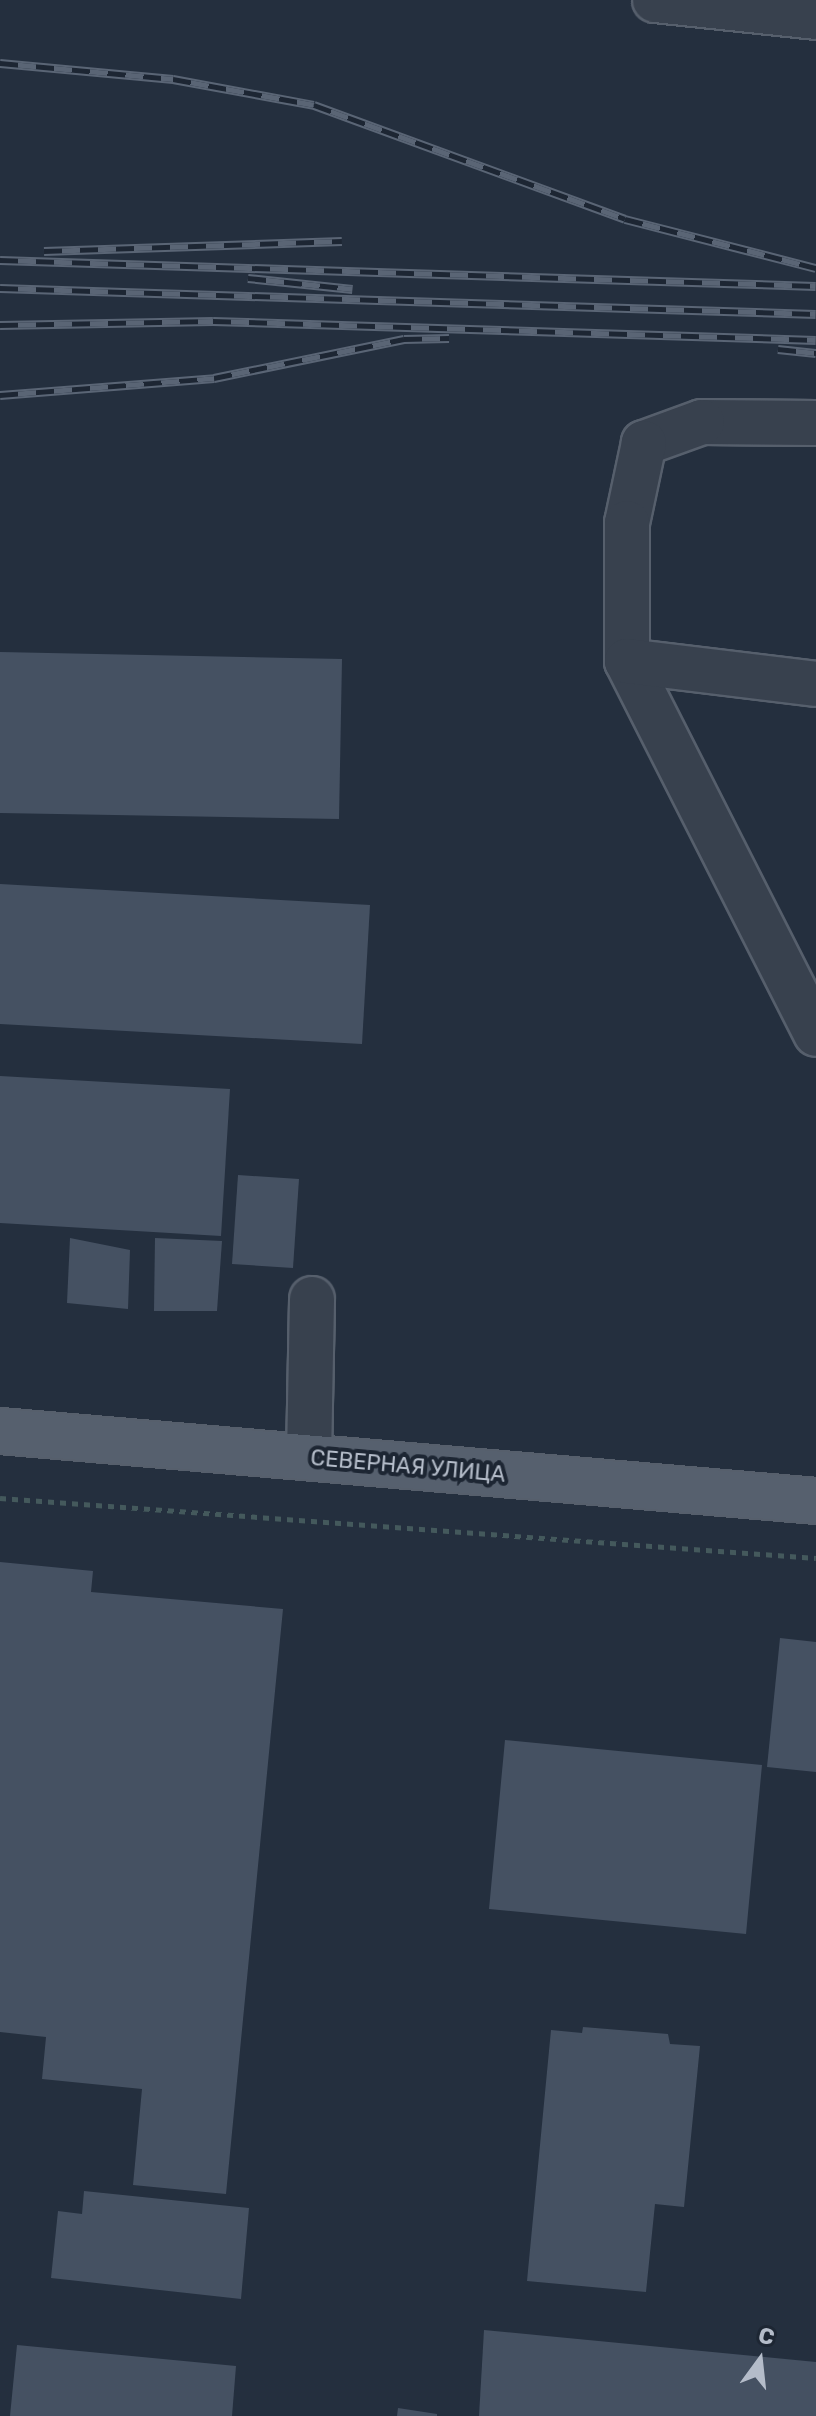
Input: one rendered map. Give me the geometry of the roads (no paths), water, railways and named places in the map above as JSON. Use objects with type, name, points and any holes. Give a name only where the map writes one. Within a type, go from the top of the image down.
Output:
[{"type":"main road","name":"СЕВЕРНАЯ УЛИЦА","points":[[0,1431],[816,1501]]},
{"type":"street","points":[[655,0],[816,17]]},
{"type":"street","points":[[816,423],[702,422],[644,443],[627,523],[627,661],[816,1034]]},
{"type":"street","points":[[627,661],[816,684]]},
{"type":"street","points":[[309,1457],[312,1299]]},
{"type":"railway","points":[[0,63],[173,79],[314,105],[625,219],[816,268]]},
{"type":"railway","points":[[44,251],[342,241]]},
{"type":"railway","points":[[0,260],[816,286]]},
{"type":"railway","points":[[248,278],[352,289]]},
{"type":"railway","points":[[0,288],[816,314]]},
{"type":"railway","points":[[0,325],[213,321],[816,340]]},
{"type":"railway","points":[[0,395],[214,378],[404,339],[449,338]]},
{"type":"railway","points":[[778,349],[816,353]]}]
